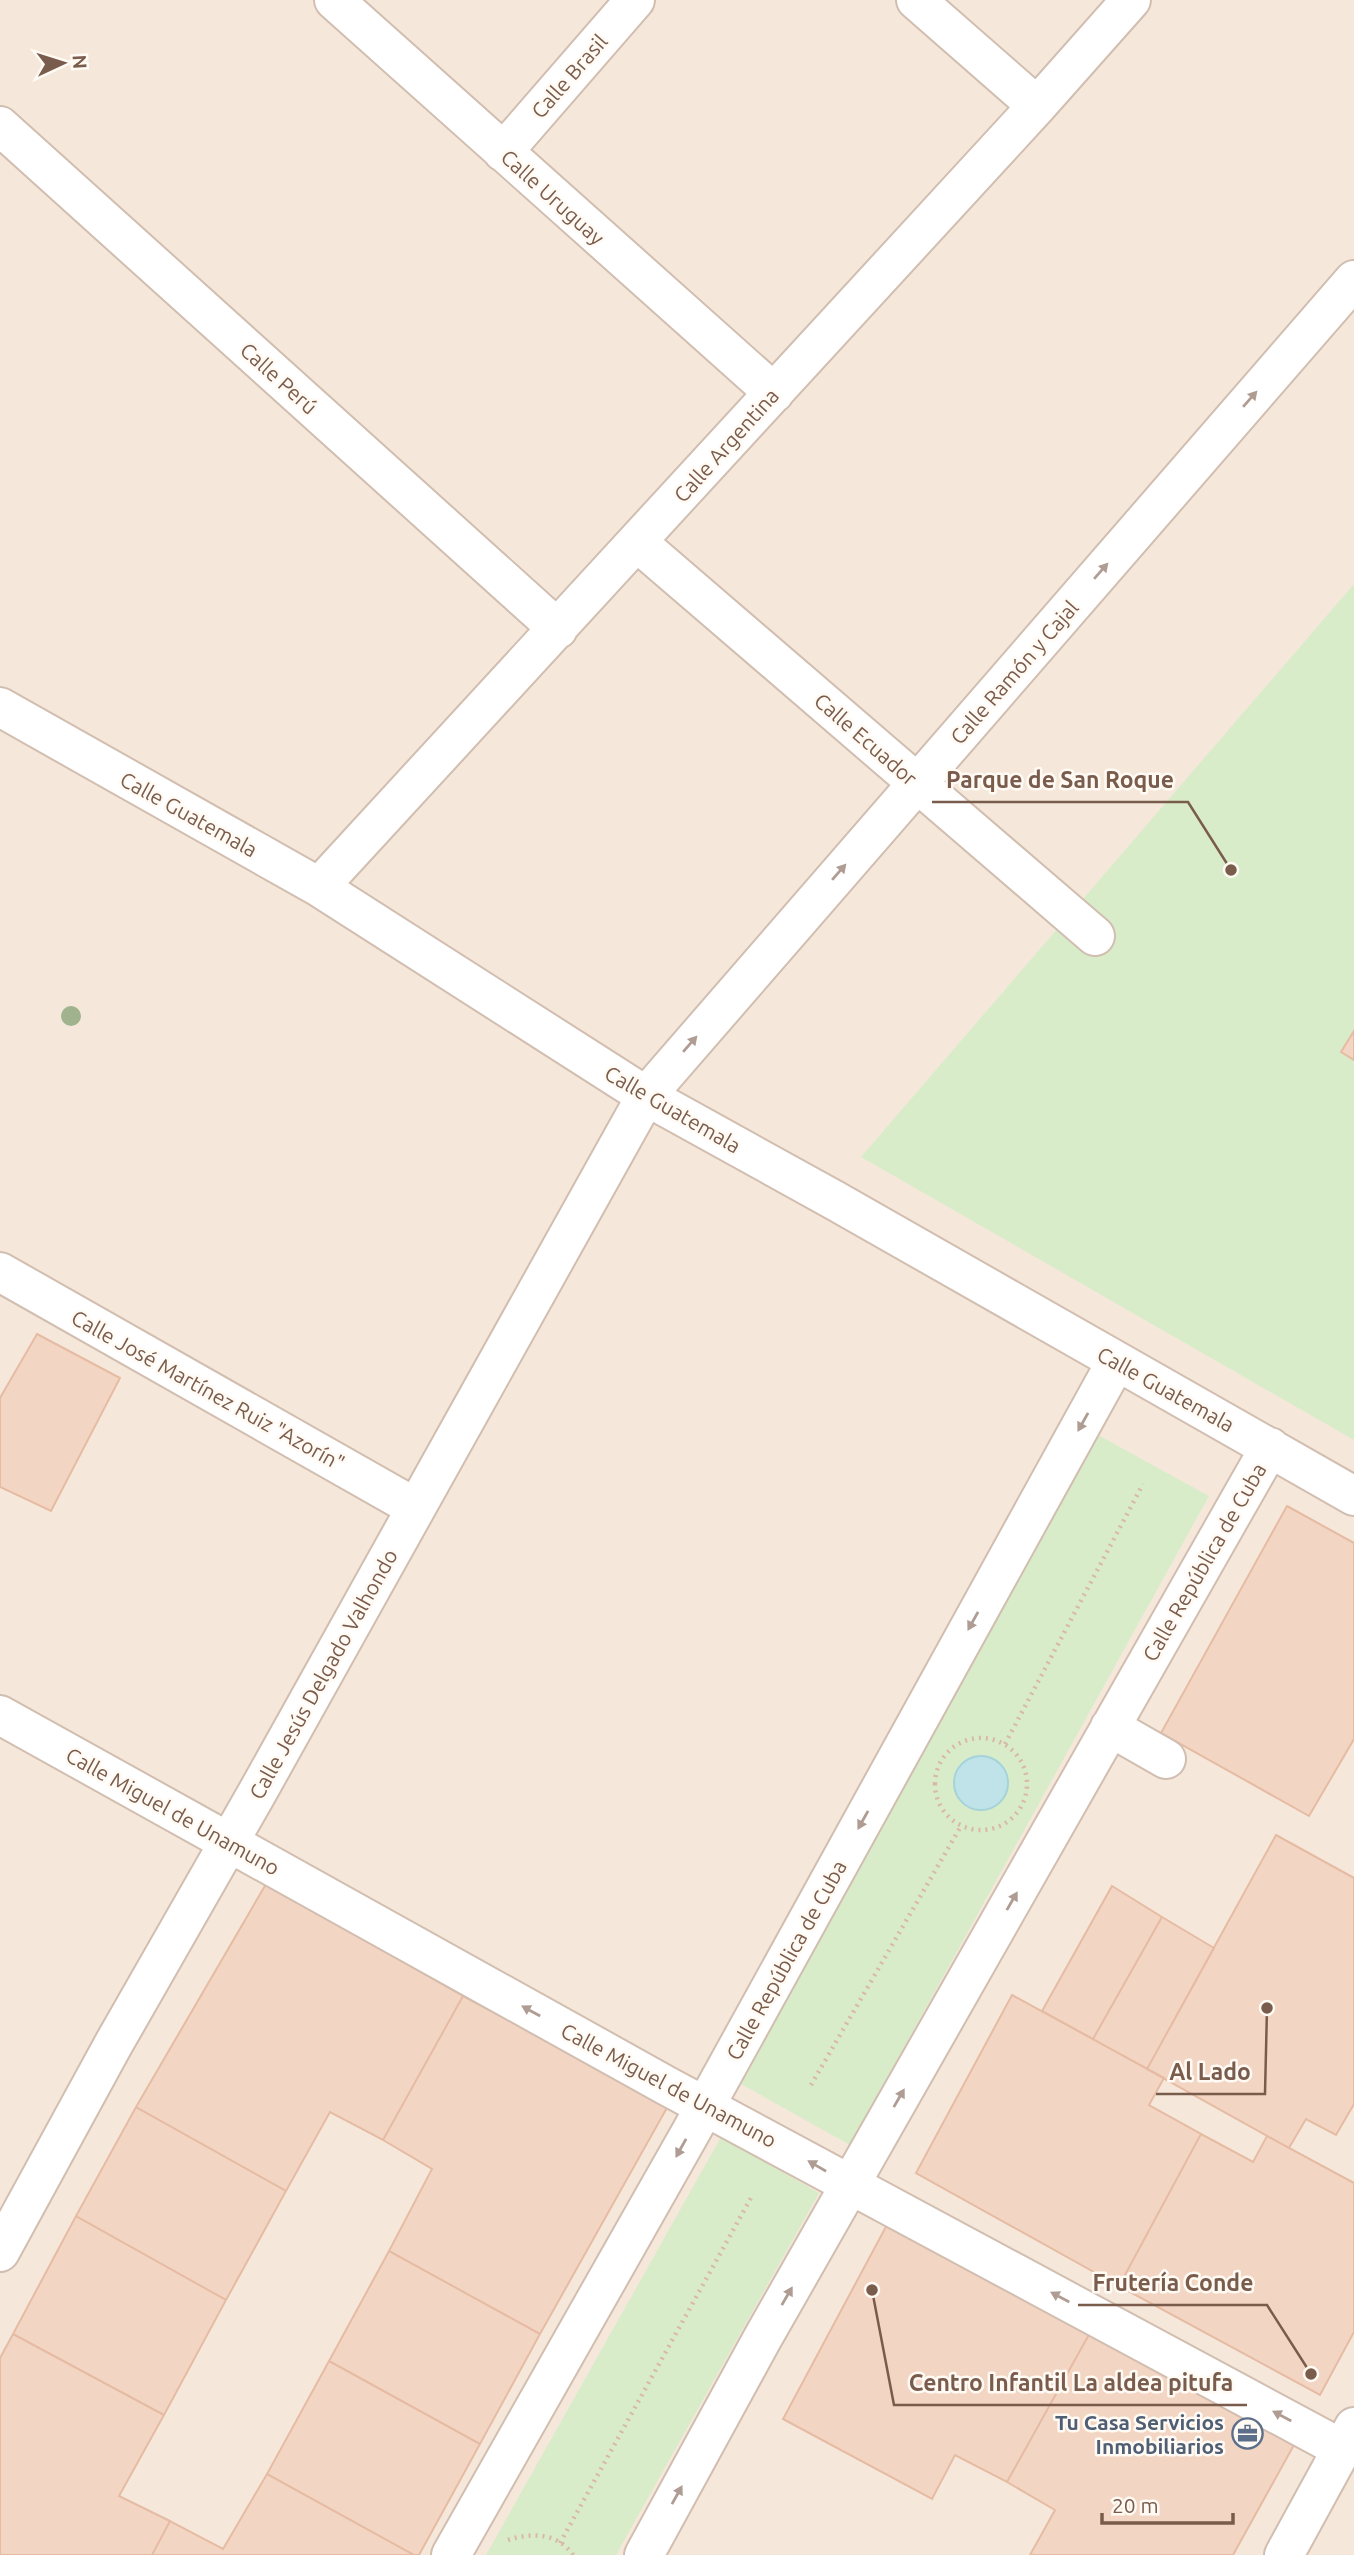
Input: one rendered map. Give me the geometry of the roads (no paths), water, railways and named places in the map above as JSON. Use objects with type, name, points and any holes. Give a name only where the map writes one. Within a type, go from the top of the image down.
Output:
[{"type":"street","name":"Calle Uruguay","points":[[334,0],[774,393]]},
{"type":"street","name":"Calle Brasil","points":[[503,152],[635,0]]},
{"type":"street","points":[[916,0],[1037,106]]},
{"type":"street","name":"Calle Argentina","points":[[319,887],[638,542],[1131,0]]},
{"type":"street","name":"Calle Perú","points":[[0,126],[558,629]]},
{"type":"street","name":"Calle Ramón y Cajal","points":[[646,1096],[1354,280]]},
{"type":"street","name":"Calle Ecuador","points":[[638,542],[1095,936]]},
{"type":"street","name":"Calle Guatemala","points":[[0,707],[319,887],[646,1096],[1354,1496]]},
{"type":"street","name":"Calle Jesús Delgado Valhondo","points":[[0,2252],[113,2045],[230,1841],[646,1096]]},
{"type":"street","name":"Calle José Martínez Ruiz \"Azorín\"","points":[[0,1272],[416,1508]]},
{"type":"street","name":"Calle República de Cuba","points":[[451,2555],[705,2106],[1116,1362]]},
{"type":"street","name":"Calle República de Cuba","points":[[644,2555],[850,2185],[1270,1447]]},
{"type":"street","name":"Calle Miguel de Unamuno","points":[[0,1714],[347,1909],[850,2185],[1348,2438]]},
{"type":"street","points":[[1110,1727],[1166,1759]]},
{"type":"street","points":[[1284,2555],[1348,2438]]},
{"type":"water","points":[[981,1756],[1000,1764],[1008,1783],[1000,1802],[981,1810],[962,1802],[954,1783],[962,1764]]},
{"type":"place","name":"Parque de San Roque","points":[[1231,870]]},
{"type":"place","name":"Al Lado","points":[[1267,2008]]},
{"type":"place","name":"Centro Infantil La aldea pitufa","points":[[872,2290]]},
{"type":"place","name":"Frutería Conde","points":[[1311,2374]]},
{"type":"place","name":"Tu Casa Servicios Inmobiliarios","points":[[1247,2434]]}]
